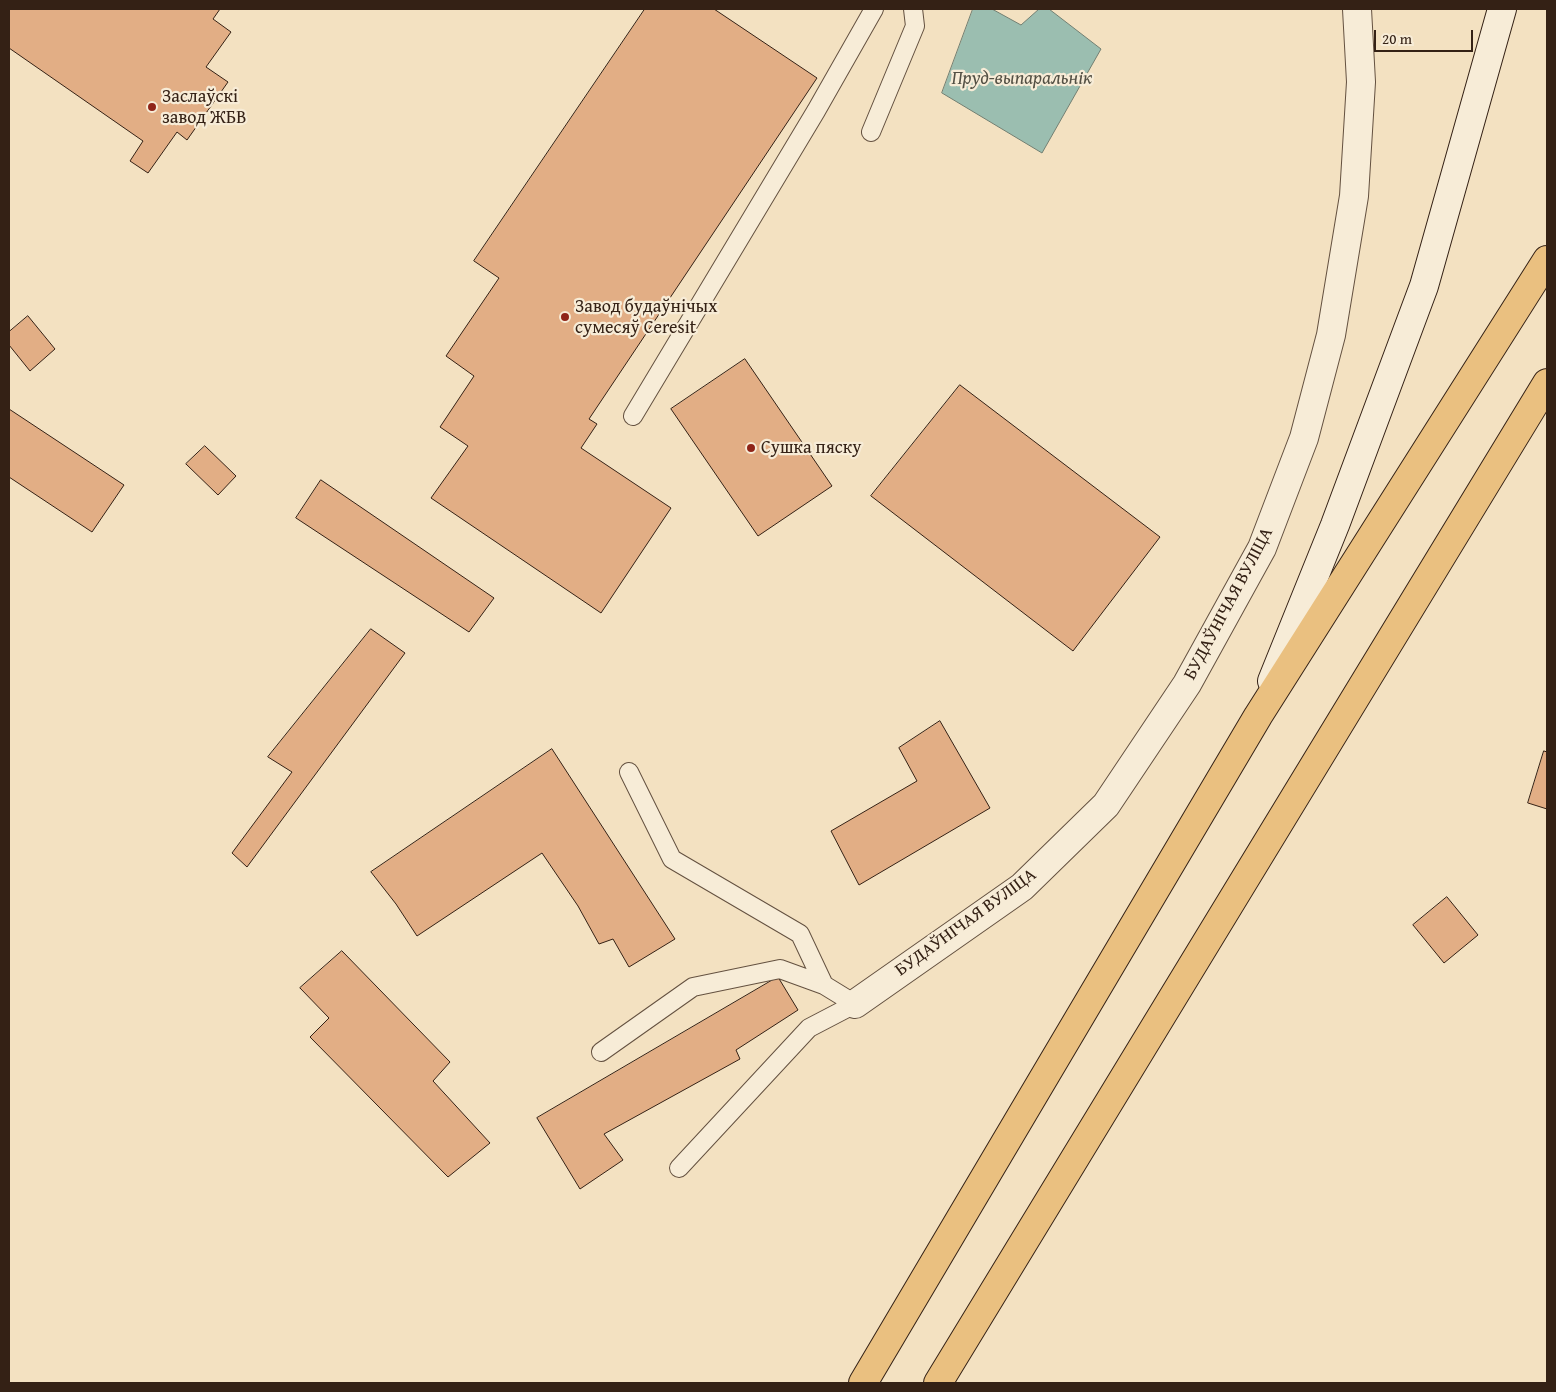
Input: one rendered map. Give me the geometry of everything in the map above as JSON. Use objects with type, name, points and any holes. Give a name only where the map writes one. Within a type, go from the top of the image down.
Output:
[{"type":"highway","points":[[863,1383],[1258,716],[1547,260]]},
{"type":"highway","points":[[938,1383],[1547,383]]},
{"type":"street","name":"БУДАЎНІЧАЯ ВУЛІЦА","points":[[855,1004],[1022,887],[1106,805],[1187,684],[1262,548],[1304,438],[1330,335],[1354,196],[1360,82],[1357,9]]},
{"type":"street","points":[[1258,716],[1335,525],[1424,286],[1502,9]]},
{"type":"lane","points":[[633,416],[816,111],[874,9]]},
{"type":"lane","points":[[871,132],[915,26],[913,9]]},
{"type":"lane","points":[[629,772],[672,859],[800,934],[824,985]]},
{"type":"lane","points":[[601,1052],[693,987],[780,969],[824,985],[855,1004]]},
{"type":"lane","points":[[679,1168],[809,1028],[855,1004]]},
{"type":"water","name":"Пруд-выпаральнік","points":[[973,9],[992,9],[1021,25],[1039,9],[1049,9],[1101,49],[1042,153],[942,93]]},
{"type":"building","name":"Заслаўскі завод ЖБВ","points":[[9,9],[220,9],[213,19],[231,32],[206,67],[228,82],[187,140],[177,132],[148,173],[130,161],[143,141],[9,48]]},
{"type":"building","name":"Завод будаўнічых сумесяў Ceresit","points":[[645,9],[714,9],[817,78],[589,419],[597,424],[581,448],[671,508],[601,613],[431,498],[468,446],[440,427],[474,376],[446,356],[499,278],[474,261]]},
{"type":"building","points":[[28,316],[55,349],[30,371],[9,345],[9,332]]},
{"type":"building","name":"Сушка пяску","points":[[745,359],[832,486],[758,536],[671,409]]},
{"type":"building","points":[[960,385],[1160,537],[1073,651],[871,496]]},
{"type":"building","points":[[9,409],[124,485],[92,532],[9,477]]},
{"type":"building","points":[[205,446],[236,476],[218,495],[186,464]]},
{"type":"building","points":[[321,480],[494,598],[469,632],[296,518]]},
{"type":"building","points":[[371,629],[405,653],[247,867],[232,853],[292,772],[268,757]]},
{"type":"building","points":[[940,721],[990,808],[859,885],[831,831],[917,781],[899,748]]},
{"type":"building","points":[[552,749],[675,939],[629,967],[613,939],[599,944],[578,906],[542,853],[417,936],[396,904],[371,872]]},
{"type":"building","points":[[1544,751],[1547,752],[1547,809],[1528,803]]},
{"type":"building","points":[[1447,897],[1478,935],[1444,963],[1413,925]]},
{"type":"building","points":[[342,951],[450,1062],[433,1081],[490,1143],[448,1177],[310,1037],[329,1018],[300,988]]},
{"type":"building","points":[[778,977],[798,1010],[736,1050],[740,1059],[604,1134],[623,1160],[580,1189],[537,1118]]},
{"type":"place","name":"Заслаўскі завод ЖБВ","points":[[152,107]]},
{"type":"place","name":"Завод будаўнічых сумесяў Ceresit","points":[[565,317]]},
{"type":"place","name":"Сушка пяску","points":[[751,448]]}]
